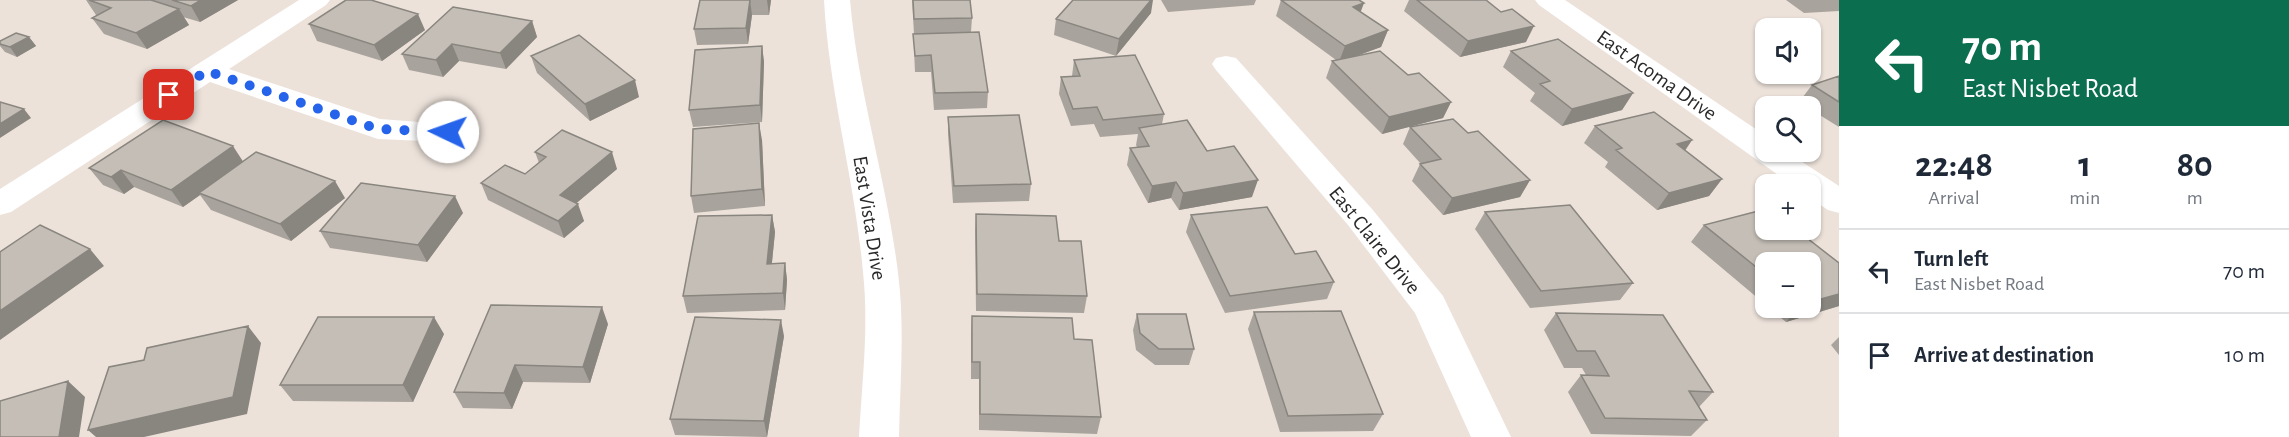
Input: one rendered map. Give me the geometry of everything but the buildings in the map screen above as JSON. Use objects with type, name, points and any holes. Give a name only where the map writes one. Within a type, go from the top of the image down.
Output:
[{"type":"street","points":[[0,204],[317,0]]},
{"type":"street","name":"East Vista Drive","points":[[837,0],[839,43],[845,82],[879,252],[883,304],[879,437]]},
{"type":"street","name":"East Acoma Drive","points":[[1548,0],[1755,143]]},
{"type":"street","name":"East Claire Drive","points":[[1226,64],[1359,218],[1430,306],[1491,437]]},
{"type":"street","points":[[207,71],[378,129],[448,132]]},
{"type":"street","name":"East Acoma Drive","points":[[1782,162],[1839,202]]},
{"type":"route","points":[[169,95],[207,71],[378,129],[448,132]]}]
